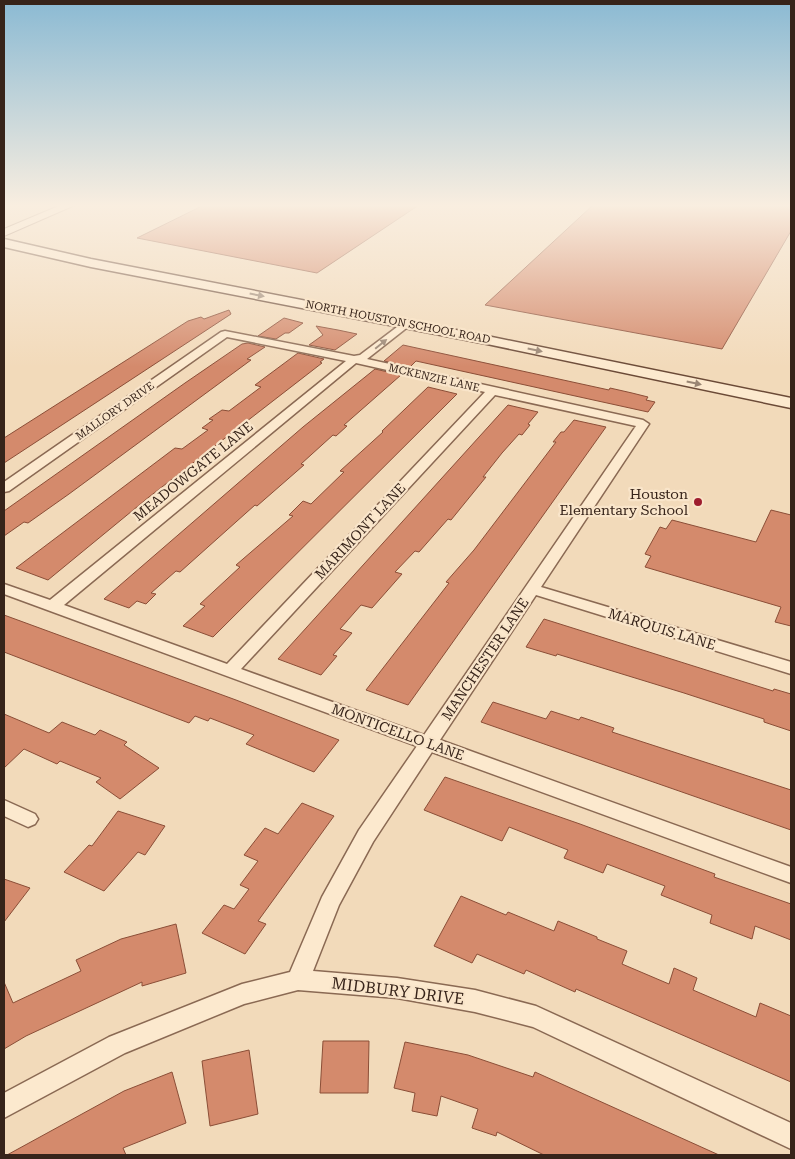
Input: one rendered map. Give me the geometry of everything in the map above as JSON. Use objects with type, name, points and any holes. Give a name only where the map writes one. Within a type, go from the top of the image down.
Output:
[{"type":"main road","name":"NORTH HOUSTON SCHOOL ROAD","points":[[73,259],[791,390]]},
{"type":"main road","name":"NORTH HOUSTON SCHOOL ROAD","points":[[122,259],[791,403]]},
{"type":"street","name":"MEADOWGATE LANE","points":[[52,607],[354,360],[364,357],[404,319]]},
{"type":"street","name":"MCKENZIE LANE","points":[[225,334],[354,360],[642,424]]},
{"type":"street","name":"MALLORY DRIVE","points":[[4,488],[225,334]]},
{"type":"street","name":"MARIMONT LANE","points":[[229,672],[492,391]]},
{"type":"street","name":"MANCHESTER LANE","points":[[298,980],[334,895],[366,836],[642,424]]},
{"type":"street","name":"MONTICELLO LANE","points":[[4,589],[791,875]]},
{"type":"street","name":"MARQUIS LANE","points":[[532,589],[791,668]]},
{"type":"street","points":[[4,807],[28,819]]},
{"type":"street","name":"MIDBURY DRIVE","points":[[4,1106],[117,1045],[242,994],[298,980],[407,990],[475,1001],[536,1017],[791,1136]]},
{"type":"building","points":[[245,259],[338,259],[317,273]]},
{"type":"building","points":[[535,259],[775,259],[722,349],[485,305]]},
{"type":"building","points":[[229,310],[231,314],[4,463],[4,438],[188,321],[201,317],[204,319]]},
{"type":"building","points":[[284,318],[303,323],[276,339],[258,336]]},
{"type":"building","points":[[316,326],[357,334],[335,350],[309,345],[323,335]]},
{"type":"building","points":[[248,343],[265,347],[247,359],[251,360],[69,494],[28,523],[24,522],[4,536],[4,511],[185,383],[242,344]]},
{"type":"building","points":[[403,345],[609,390],[610,388],[648,397],[646,400],[655,402],[648,412],[416,361],[410,367],[384,361]]},
{"type":"building","points":[[298,353],[324,359],[320,362],[322,363],[149,497],[48,580],[16,568],[175,448],[182,449],[208,430],[202,428],[213,420],[209,419],[222,410],[229,411],[261,387],[255,385]]},
{"type":"building","points":[[375,369],[401,375],[257,506],[255,505],[180,572],[176,571],[151,593],[156,594],[146,604],[137,601],[129,608],[104,599],[303,427]]},
{"type":"building","points":[[428,387],[457,394],[213,637],[183,626],[205,606],[200,604],[240,567],[236,565],[293,516],[289,515],[303,501],[311,504],[344,472],[340,471]]},
{"type":"building","points":[[508,405],[538,412],[522,435],[519,434],[502,453],[483,477],[486,477],[451,520],[448,519],[419,552],[415,551],[395,572],[402,574],[372,608],[361,605],[340,629],[352,633],[333,655],[337,656],[321,675],[278,659]]},
{"type":"building","points":[[574,420],[606,427],[408,705],[366,690],[449,583],[446,582],[474,550],[556,442],[553,442]]},
{"type":"building","points":[[771,510],[791,515],[791,626],[775,622],[781,607],[645,567],[651,556],[645,554],[660,527],[666,529],[672,520],[756,542]]},
{"type":"building","points":[[4,615],[339,740],[314,772],[246,744],[254,735],[210,718],[208,721],[195,716],[189,723],[4,652]]},
{"type":"building","points":[[544,619],[773,691],[774,689],[791,694],[791,731],[764,722],[764,719],[684,693],[557,654],[556,656],[526,647]]},
{"type":"building","points":[[493,702],[546,719],[551,711],[579,720],[581,717],[614,728],[612,732],[791,790],[791,830],[481,722]]},
{"type":"building","points":[[4,714],[49,733],[62,722],[95,735],[100,730],[127,742],[124,745],[159,768],[120,799],[96,782],[101,778],[60,761],[57,764],[24,749],[4,768]]},
{"type":"building","points":[[445,777],[580,824],[715,874],[714,877],[791,904],[791,940],[755,926],[752,939],[710,923],[712,915],[661,895],[665,886],[607,864],[603,873],[564,858],[568,850],[509,827],[502,841],[424,810]]},
{"type":"building","points":[[302,803],[334,816],[258,921],[266,924],[245,954],[202,933],[224,905],[234,909],[249,889],[240,885],[258,861],[244,855],[265,828],[278,834]]},
{"type":"building","points":[[118,811],[165,826],[145,855],[138,852],[104,891],[64,872],[89,845],[92,846]]},
{"type":"building","points":[[4,879],[30,888],[4,922]]},
{"type":"building","points":[[461,896],[506,915],[508,912],[554,931],[558,921],[597,937],[597,939],[627,951],[622,964],[669,984],[674,968],[697,978],[693,990],[756,1017],[760,1003],[791,1016],[791,1082],[576,989],[575,992],[526,970],[524,974],[477,954],[472,963],[434,946]]},
{"type":"building","points":[[176,924],[186,973],[142,986],[142,982],[26,1036],[4,1049],[4,982],[13,1003],[81,971],[76,960],[121,939]]},
{"type":"building","points":[[323,1041],[369,1041],[368,1093],[320,1093]]},
{"type":"building","points":[[405,1042],[468,1055],[533,1077],[535,1072],[719,1155],[544,1155],[497,1132],[496,1136],[472,1128],[478,1109],[441,1096],[437,1116],[412,1111],[415,1093],[394,1088]]},
{"type":"building","points":[[249,1050],[258,1114],[210,1126],[202,1061]]},
{"type":"building","points":[[172,1072],[186,1123],[123,1148],[126,1155],[7,1155],[124,1091]]},
{"type":"place","name":"Houston Elementary School","points":[[698,502]]}]
